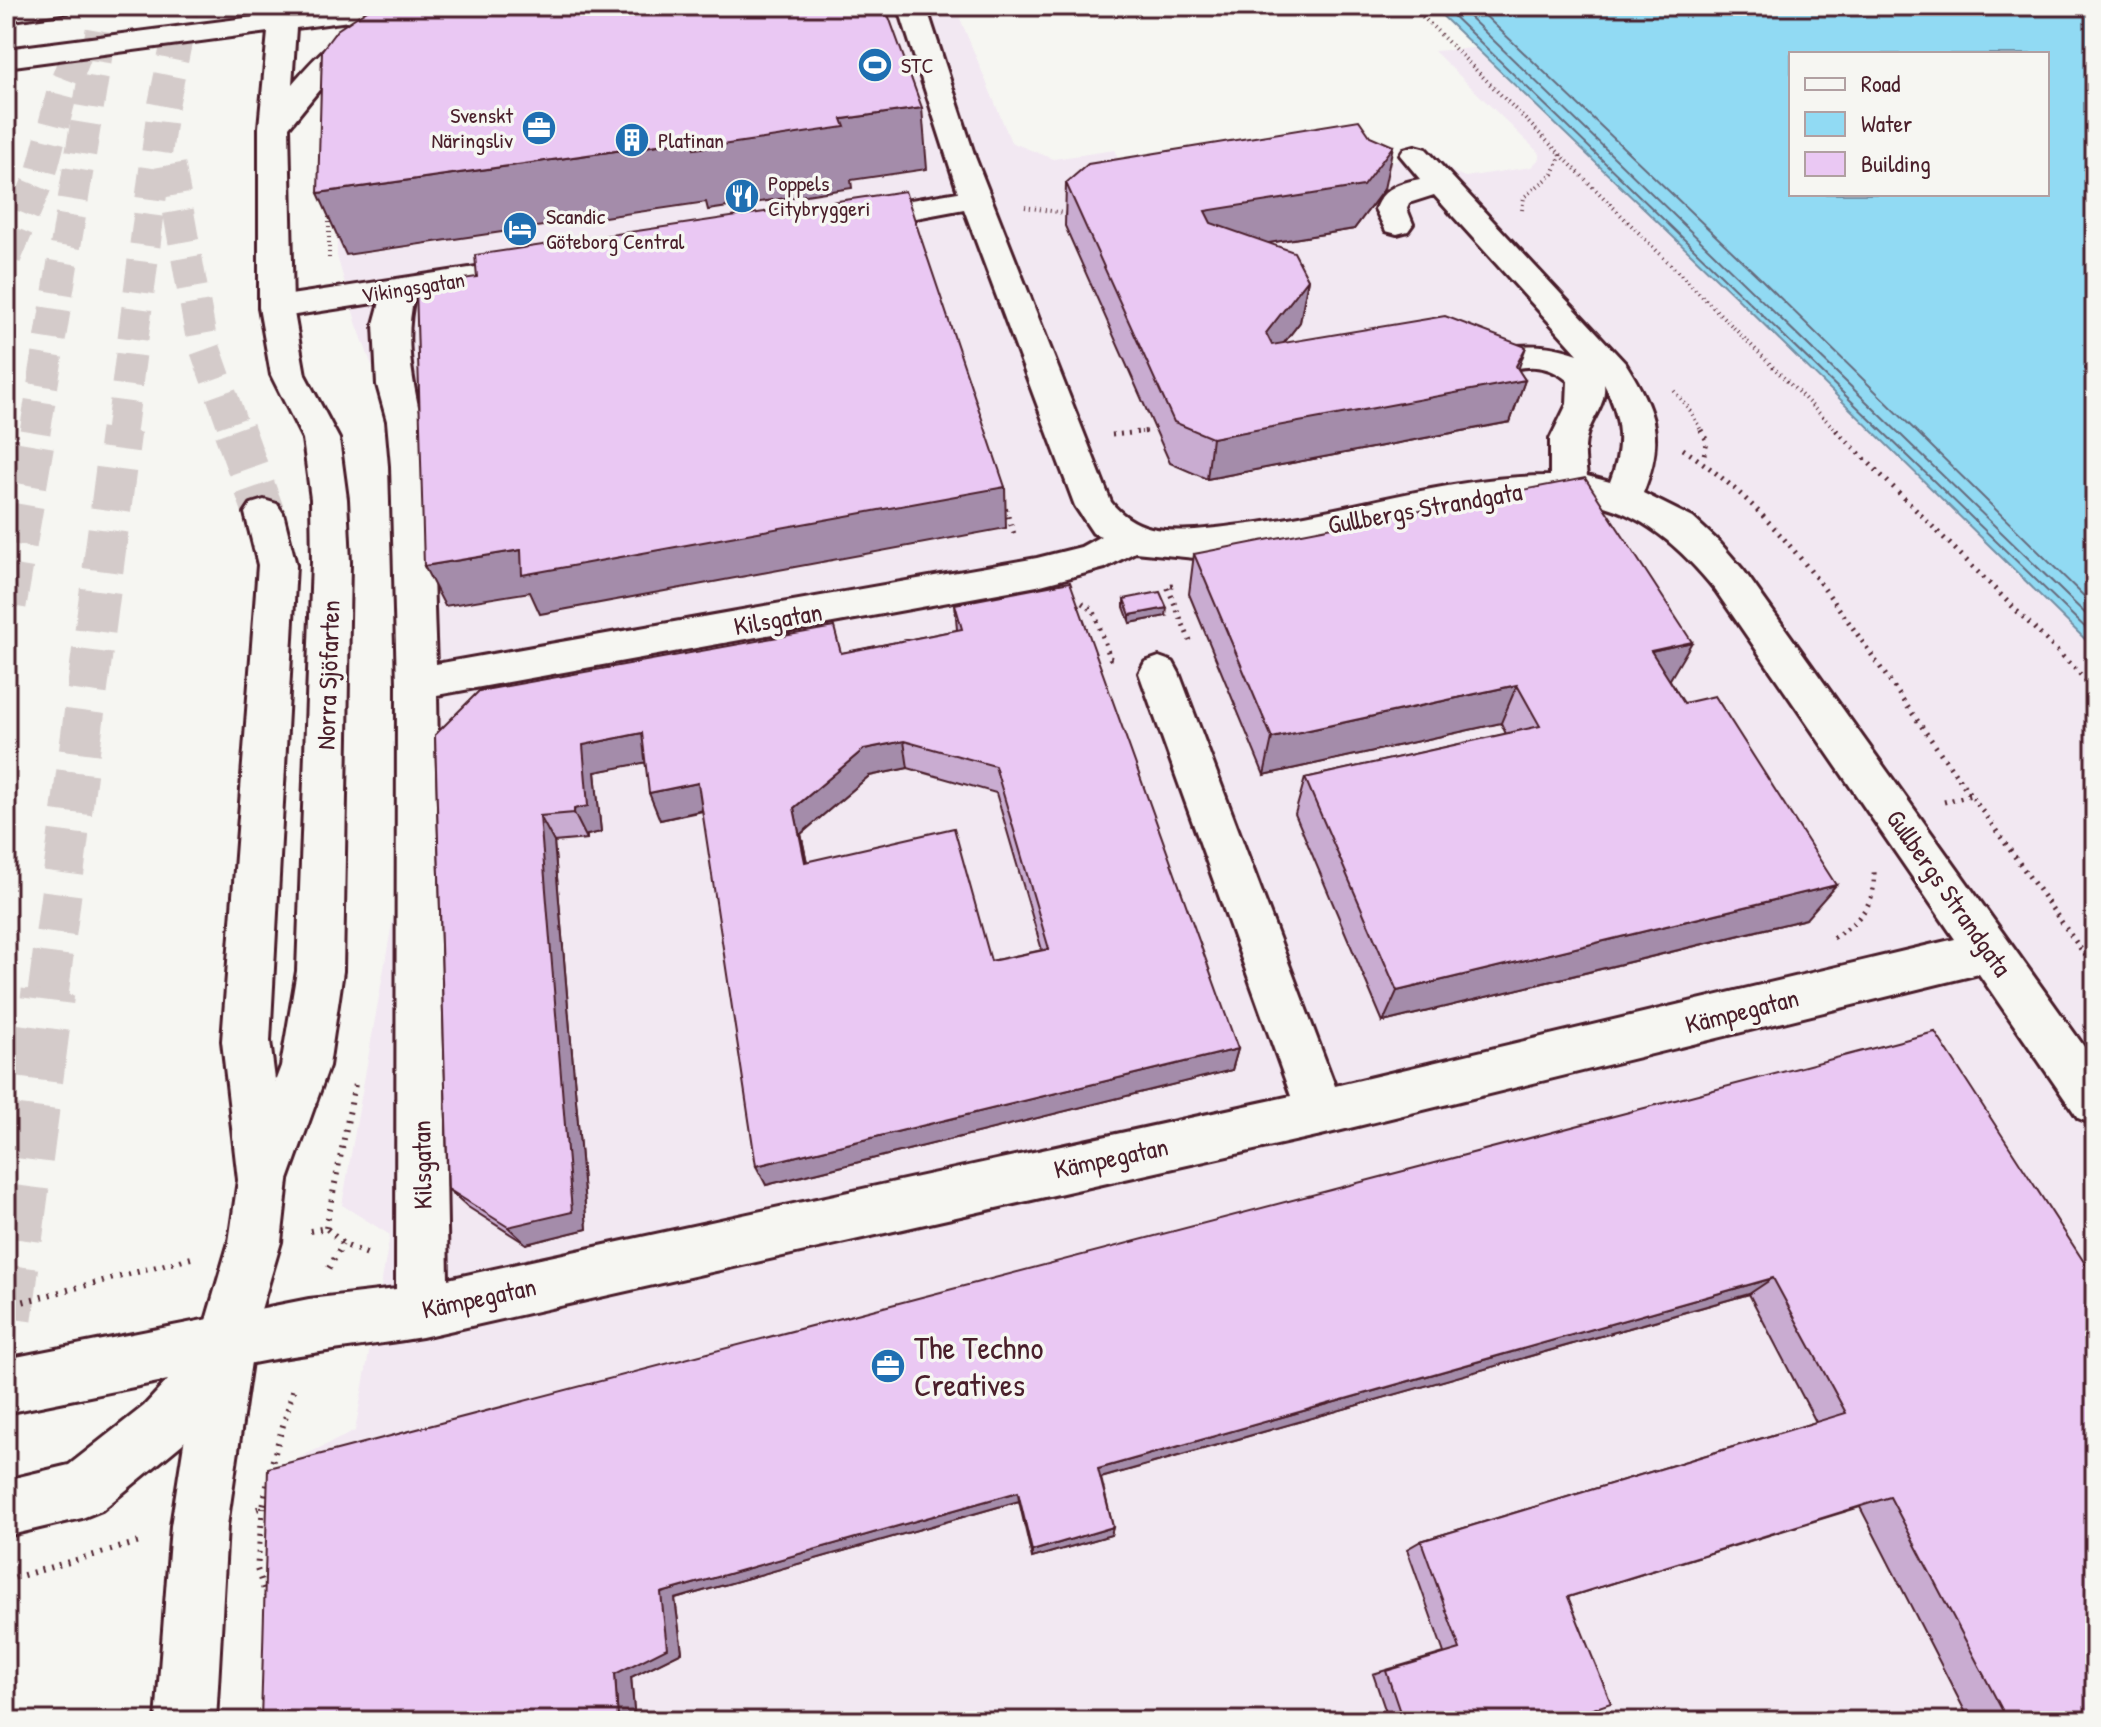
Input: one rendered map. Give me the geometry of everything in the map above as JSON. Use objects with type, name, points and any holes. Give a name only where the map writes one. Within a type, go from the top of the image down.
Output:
[{"type":"main road","points":[[6,13],[58,6]]},
{"type":"main road","points":[[6,58],[283,14],[402,6]]},
{"type":"main road","points":[[274,127],[309,80],[344,48],[423,6]]},
{"type":"main road","name":"Gullbergs Strandgata","points":[[903,7],[1094,506],[1106,523],[1133,536],[1162,543],[1240,540],[1505,489],[1570,488],[1622,498],[1680,528],[1707,553],[1730,581],[2095,1102]]},
{"type":"main road","name":"Norra Sjöfarten","points":[[227,1341],[255,1242],[263,1180],[305,1066],[320,971],[331,562],[329,499],[321,439],[288,375],[276,307],[274,127],[283,14]]},
{"type":"main road","points":[[1415,155],[1614,372],[1632,403],[1641,438],[1634,471],[1622,498]]},
{"type":"main road","points":[[1397,224],[1391,209],[1395,198],[1411,190],[1442,184]]},
{"type":"main road","points":[[817,226],[976,198]]},
{"type":"main road","name":"Vikingsgatan","points":[[276,307],[560,265]]},
{"type":"main road","name":"Kilsgatan","points":[[400,288],[391,324],[394,385],[405,421],[409,466],[417,683],[422,1311]]},
{"type":"main road","points":[[1459,369],[1525,355],[1550,356],[1569,362],[1583,375],[1588,390],[1582,413],[1570,432],[1567,452],[1570,488]]},
{"type":"main road","points":[[263,1180],[246,1041],[277,565],[264,513]]},
{"type":"main road","name":"Kilsgatan","points":[[417,683],[1037,572],[1092,558],[1133,536]]},
{"type":"main road","points":[[1159,673],[1321,1112]]},
{"type":"main road","name":"Kämpegatan","points":[[6,1386],[309,1325],[361,1321],[422,1311],[1321,1112],[1991,951]]},
{"type":"main road","points":[[6,1508],[82,1490],[163,1425],[192,1394],[227,1341]]},
{"type":"main road","points":[[186,1721],[199,1526],[227,1341]]},
{"type":"path","points":[[1412,6],[2095,689]]},
{"type":"path","points":[[1021,197],[1029,221]]},
{"type":"path","points":[[329,200],[330,276],[338,299]]},
{"type":"path","points":[[1025,207],[1053,209],[1075,215]]},
{"type":"path","points":[[1112,449],[1111,432],[1151,431]]},
{"type":"path","points":[[1641,438],[1665,440],[1703,460],[1751,503],[1811,573],[2095,969]]},
{"type":"path","points":[[1001,493],[1015,537],[1056,604],[1080,601],[1094,611],[1110,658],[1159,673],[1193,648],[1167,586],[1180,583]]},
{"type":"path","points":[[1832,939],[1863,918],[1876,892],[1874,862],[1859,830],[1894,814],[1971,795]]},
{"type":"path","points":[[6,1306],[255,1242],[326,1228],[343,1244],[363,1254],[386,1257],[423,1251]]},
{"type":"path","points":[[263,1507],[257,1569],[270,1609]]},
{"type":"shaded area","points":[[611,6],[955,6],[1011,142],[1053,159],[1115,150],[1132,199],[1381,165],[1431,150],[1453,172],[1465,177],[1531,167],[1540,154],[1434,51],[1474,48],[1739,300],[2095,649],[2095,1721],[279,1721],[288,1463],[355,1431],[390,1235],[342,1205],[397,895],[394,425],[357,325],[337,256],[338,109]]},
{"type":"water","points":[[1432,6],[2095,6],[2095,649],[1739,300]]},
{"type":"building","name":"Platinan","points":[[373,6],[885,6],[922,108],[842,119],[845,127],[694,149],[693,140],[318,193],[322,50],[337,30]]},
{"type":"building","points":[[1359,120],[1370,136],[1393,146],[1363,186],[1205,211],[1211,223],[1294,252],[1308,279],[1266,333],[1272,345],[1445,316],[1526,347],[1516,366],[1525,380],[1212,438],[1174,422],[1066,183],[1088,164]]},
{"type":"building","points":[[905,191],[1005,487],[522,575],[521,550],[424,566],[416,286],[477,277],[475,255]]},
{"type":"building","points":[[1585,478],[1692,642],[1651,651],[1684,703],[1715,696],[1836,885],[1397,991],[1305,778],[1540,726],[1517,685],[1272,738],[1194,554]]},
{"type":"building","points":[[1070,582],[1238,1049],[756,1166],[698,783],[649,793],[642,733],[583,745],[588,806],[574,809],[574,813],[540,816],[572,1212],[508,1227],[448,1189],[435,735],[479,691],[834,627],[841,653],[962,629],[955,604]],"holes":[[[904,741],[995,766],[1049,949],[991,961],[954,828],[805,862],[794,808],[864,749]]]},
{"type":"building","points":[[1160,592],[1167,608],[1130,615],[1124,599]]},
{"type":"building","points":[[1935,1032],[2095,1279],[2095,1721],[2008,1721],[1890,1497],[1568,1597],[1611,1703],[1558,1721],[1403,1721],[1386,1671],[1460,1649],[1421,1541],[1846,1413],[1773,1278],[1098,1469],[1113,1527],[1032,1551],[1018,1492],[661,1593],[667,1648],[615,1674],[618,1721],[261,1721],[268,1468]]},
{"type":"tunnel","points":[[35,432],[105,6]]},
{"type":"tunnel","points":[[121,432],[162,112],[184,6]]},
{"type":"tunnel","points":[[6,257],[41,174],[63,89],[81,42]]},
{"type":"tunnel","points":[[170,165],[201,337],[235,432]]},
{"type":"tunnel","points":[[6,605],[36,430]]},
{"type":"tunnel","points":[[48,994],[121,430]]},
{"type":"tunnel","points":[[234,430],[264,513]]},
{"type":"tunnel","points":[[6,1318],[48,992]]},
{"type":"place","name":"STC","points":[[875,65]]},
{"type":"place","name":"Svenskt Näringsliv","points":[[539,128]]},
{"type":"place","name":"Platinan","points":[[632,140]]},
{"type":"place","name":"Poppels Citybryggeri","points":[[742,196]]},
{"type":"place","name":"Scandic Göteborg Central","points":[[520,229]]},
{"type":"place","name":"The Techno Creatives","points":[[888,1366]]}]
